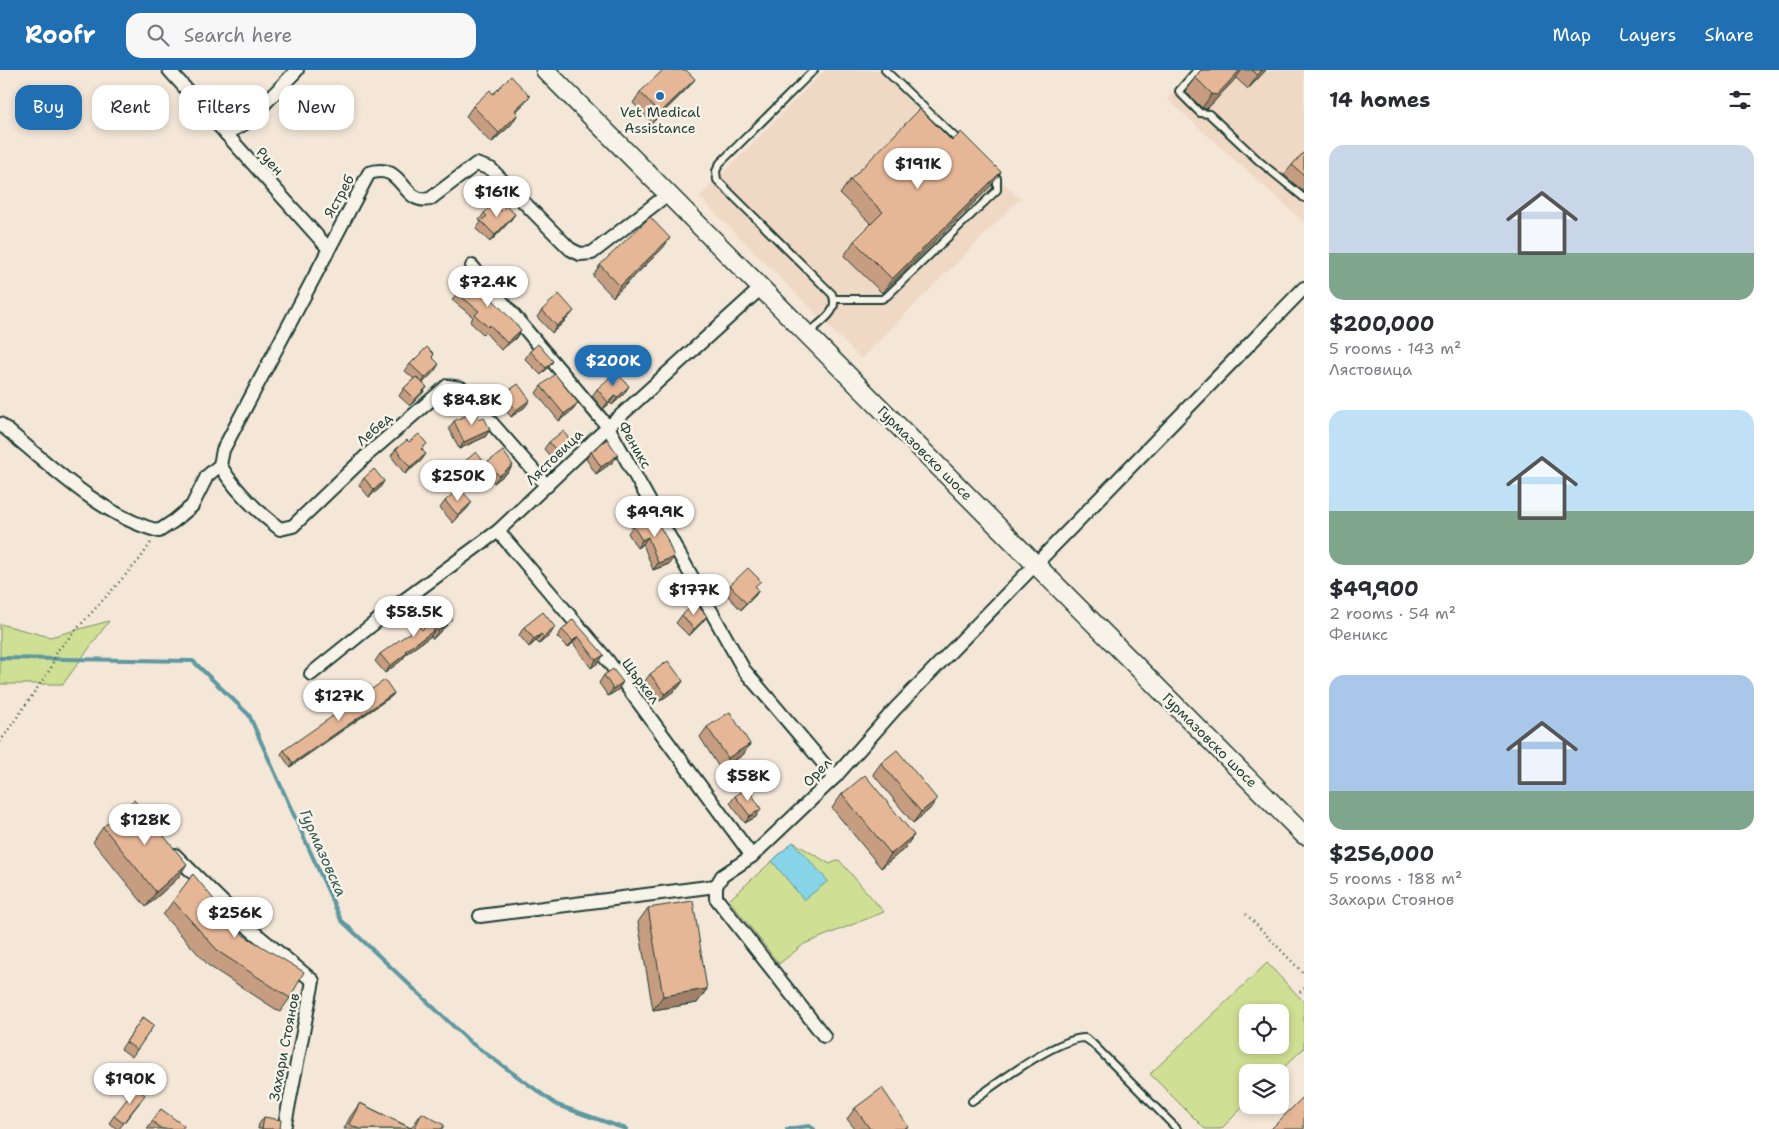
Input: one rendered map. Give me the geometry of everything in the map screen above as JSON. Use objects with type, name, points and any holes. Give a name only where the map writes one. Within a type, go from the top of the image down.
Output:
[{"type":"street","name":"Руен","points":[[169,70],[328,248]]},
{"type":"street","points":[[226,134],[247,122],[297,70]]},
{"type":"street","name":"Гурмазовско шосе","points":[[545,70],[1304,836]]},
{"type":"street","name":"Ястреб","points":[[220,465],[223,450],[369,173],[380,169],[391,172],[414,197],[422,200],[430,199],[476,164],[491,169],[570,249],[580,254],[592,253],[668,194]]},
{"type":"street","name":"Феникс","points":[[472,266],[608,427],[744,670],[835,776]]},
{"type":"street","name":"Лястовица","points":[[311,674],[388,612],[498,531],[608,427],[761,288]]},
{"type":"street","name":"Орел","points":[[716,886],[722,876],[752,856],[835,776],[895,709],[1304,288]]},
{"type":"street","name":"Лебед","points":[[220,465],[228,478],[271,522],[280,529],[293,526],[367,455],[446,386],[461,388],[547,486]]},
{"type":"street","points":[[0,424],[91,498],[130,522],[159,531],[192,506],[207,476],[220,465]]},
{"type":"street","name":"Щъркел","points":[[498,531],[608,661],[752,856]]},
{"type":"street","name":"Захари Стоянов","points":[[169,848],[200,882],[250,929],[313,981],[284,1129]]},
{"type":"street","points":[[480,916],[716,886],[716,898],[824,1036]]},
{"type":"lane","points":[[814,70],[720,163],[716,172],[718,180],[834,299],[882,299],[887,296],[997,190],[997,178],[983,164]]},
{"type":"lane","points":[[885,70],[969,151]]},
{"type":"lane","points":[[1197,70],[1180,93],[1200,113],[1209,114],[1259,161],[1304,198]]},
{"type":"lane","points":[[807,334],[832,311],[834,299]]},
{"type":"lane","points":[[972,1101],[1005,1077],[1051,1050],[1071,1040],[1085,1038],[1177,1129]]},
{"type":"path","points":[[0,742],[51,667],[57,653],[140,559],[159,531]]},
{"type":"path","points":[[1246,914],[1304,974]]},
{"type":"path","points":[[1300,992],[1304,988]]},
{"type":"shaded area","points":[[825,70],[891,70],[1020,199],[861,359],[699,197]]},
{"type":"shaded area","points":[[1192,70],[1304,70],[1304,222],[1167,99]]},
{"type":"green space","points":[[109,621],[63,684],[0,684],[0,624],[50,637]]},
{"type":"green space","points":[[793,842],[830,864],[839,860],[884,912],[804,944],[779,964],[729,900]]},
{"type":"green space","points":[[1267,963],[1304,1002],[1304,1048],[1287,1064],[1239,1064],[1239,1111],[1221,1129],[1205,1129],[1150,1074]]},
{"type":"water","points":[[793,842],[828,881],[804,900],[772,861]]},
{"type":"building","name":"Vet Medical Assistance","points":[[663,70],[686,70],[695,79],[660,113],[640,92]]},
{"type":"building","points":[[1201,70],[1240,70],[1217,95],[1212,94],[1195,77]]},
{"type":"building","points":[[1252,70],[1262,70],[1258,75]]},
{"type":"building","points":[[511,76],[530,96],[515,110],[518,114],[499,133],[473,106],[490,90],[493,94]]},
{"type":"building","points":[[920,109],[952,141],[961,132],[1001,172],[892,279],[854,241],[883,212],[850,180]]},
{"type":"building","points":[[1304,152],[1304,175],[1292,165]]},
{"type":"building","points":[[493,204],[501,211],[506,206],[515,214],[495,235],[481,221],[487,216],[484,213]]},
{"type":"building","points":[[650,217],[670,238],[620,286],[600,265]]},
{"type":"building","points":[[471,273],[488,287],[484,290],[521,330],[507,343],[490,325],[488,327],[475,315],[479,311],[457,293]]},
{"type":"building","points":[[559,294],[574,311],[557,326],[542,310]]},
{"type":"building","points":[[538,344],[553,361],[546,368],[530,351]]},
{"type":"building","points":[[427,347],[434,354],[432,357],[439,364],[425,378],[410,364]]},
{"type":"building","points":[[616,372],[629,386],[617,398],[615,396],[608,402],[597,389]]},
{"type":"building","points":[[555,374],[578,403],[564,414],[541,386]]},
{"type":"building","points":[[416,377],[427,387],[415,399],[404,388]]},
{"type":"building","points":[[518,384],[530,400],[516,410],[504,394]]},
{"type":"building","points":[[476,411],[479,419],[484,417],[490,430],[464,442],[454,421]]},
{"type":"building","points":[[563,431],[572,443],[559,454],[549,442]]},
{"type":"building","points":[[419,434],[427,444],[421,449],[426,454],[410,467],[396,449],[407,440],[409,442]]},
{"type":"building","points":[[607,439],[618,455],[601,467],[591,452]]},
{"type":"building","points":[[503,451],[513,465],[499,476],[488,462]]},
{"type":"building","points":[[476,452],[484,462],[466,477],[458,467]]},
{"type":"building","points":[[374,469],[384,481],[374,490],[364,478]]},
{"type":"building","points":[[459,488],[472,502],[458,515],[445,501]]},
{"type":"building","points":[[653,515],[667,539],[674,557],[658,563],[648,537],[642,540],[633,526]]},
{"type":"building","points":[[748,568],[761,581],[755,586],[759,590],[746,603],[730,585]]},
{"type":"building","points":[[695,603],[707,616],[694,629],[682,615]]},
{"type":"building","points":[[443,609],[452,618],[438,631],[436,629],[405,651],[407,653],[390,666],[380,654],[419,626],[422,630]]},
{"type":"building","points":[[543,612],[555,627],[544,637],[541,634],[534,639],[524,627]]},
{"type":"building","points":[[573,619],[604,655],[596,660],[578,636],[573,641],[562,630]]},
{"type":"building","points":[[668,661],[683,681],[665,694],[650,674]]},
{"type":"building","points":[[613,669],[623,682],[613,689],[604,675]]},
{"type":"building","points":[[385,680],[394,693],[293,763],[284,750]]},
{"type":"building","points":[[730,712],[750,744],[728,758],[707,727]]},
{"type":"building","points":[[897,750],[937,799],[921,812],[881,763]]},
{"type":"building","points":[[865,775],[914,835],[891,854],[842,794]]},
{"type":"building","points":[[748,788],[761,809],[750,816],[735,796]]},
{"type":"building","points":[[134,800],[187,864],[156,892],[103,827]]},
{"type":"building","points":[[193,874],[243,935],[304,972],[290,998],[219,952],[173,901]]},
{"type":"building","points":[[693,901],[707,989],[663,996],[648,908]]},
{"type":"building","points":[[143,1017],[154,1025],[137,1050],[126,1042]]},
{"type":"building","points":[[136,1087],[145,1095],[123,1123],[114,1116]]},
{"type":"building","points":[[882,1088],[908,1126],[904,1129],[870,1129],[855,1108]]},
{"type":"building","points":[[1304,1096],[1304,1129],[1271,1129],[1286,1114],[1289,1114],[1289,1111]]},
{"type":"building","points":[[360,1103],[412,1129],[359,1129],[349,1124]]},
{"type":"building","points":[[161,1109],[184,1126],[182,1129],[162,1129],[152,1121]]},
{"type":"building","points":[[422,1113],[444,1125],[442,1129],[414,1129]]},
{"type":"building","points":[[264,1117],[281,1120],[280,1129],[262,1129]]},
{"type":"waterway","name":"Гурмазовска","points":[[0,658],[193,661],[249,715],[341,920],[470,1042],[557,1105],[626,1129]]},
{"type":"waterway","name":"Гурмазовска","points":[[787,1129],[809,1126],[814,1129]]},
{"type":"place","name":"Vet Medical Assistance","points":[[660,96]]}]
